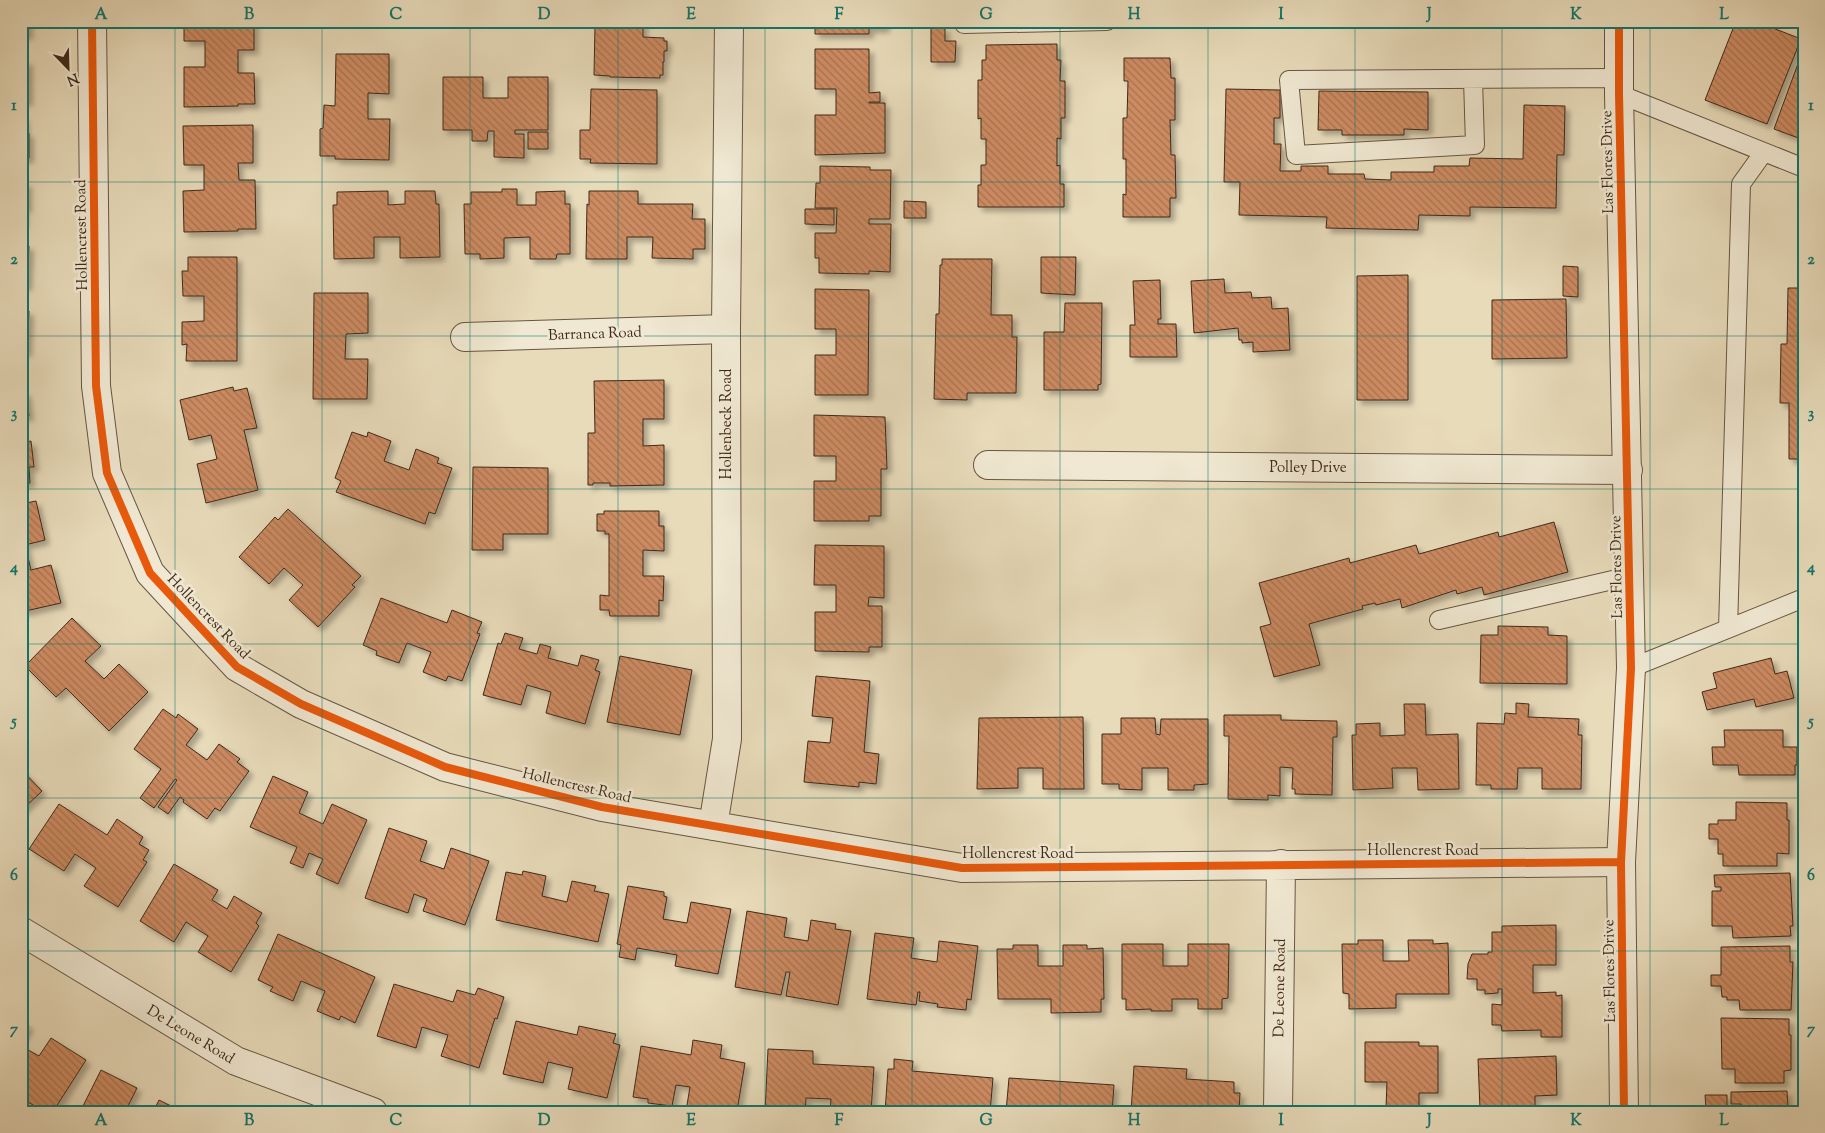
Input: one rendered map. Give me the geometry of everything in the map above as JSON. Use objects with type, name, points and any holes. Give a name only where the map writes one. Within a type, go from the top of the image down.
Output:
[{"type":"street","name":"Hollencrest Road","points":[[92,21],[96,386],[107,473],[150,573],[237,667],[301,704],[445,767],[602,807],[962,868],[1621,862]]},
{"type":"street","name":"Hollenbeck Road","points":[[713,826],[727,739],[726,328],[729,21]]},
{"type":"street","name":"Las Flores Drive","points":[[1619,21],[1631,668],[1621,862],[1624,1112]]},
{"type":"street","name":"Barranca Road","points":[[465,337],[726,328]]},
{"type":"street","name":"Polley Drive","points":[[988,465],[1628,470]]},
{"type":"street","name":"De Leone Road","points":[[1278,1112],[1281,864]]},
{"type":"street","name":"De Leone Road","points":[[21,931],[236,1061],[373,1112]]},
{"type":"lane","points":[[964,24],[1107,21]]},
{"type":"lane","points":[[1473,79],[1475,145],[1296,155],[1289,80],[1473,79],[1619,86],[1764,152],[1804,168]]},
{"type":"lane","points":[[1728,629],[1741,184],[1764,152]]},
{"type":"lane","points":[[1439,620],[1630,576]]},
{"type":"lane","points":[[1631,668],[1728,629],[1803,604]]},
{"type":"building","points":[[21,21],[28,21],[28,35],[21,35]]},
{"type":"building","points":[[184,21],[254,21],[254,50],[238,50],[238,73],[254,73],[255,104],[184,107],[184,67],[205,67],[205,41],[184,41]]},
{"type":"building","points":[[593,21],[643,21],[643,37],[664,38],[664,41],[667,41],[667,51],[664,51],[663,75],[660,75],[660,78],[594,75],[595,25],[593,25]]},
{"type":"building","points":[[815,21],[885,21],[885,28],[869,28],[869,34],[815,34]]},
{"type":"building","points":[[1736,21],[1755,21],[1801,39],[1767,124],[1705,100]]},
{"type":"building","points":[[931,28],[945,28],[945,41],[956,41],[955,62],[931,62]]},
{"type":"building","points":[[1057,44],[1057,60],[1061,60],[1060,81],[1065,81],[1065,118],[1061,118],[1061,139],[1057,138],[1057,166],[1060,165],[1060,184],[1064,184],[1064,207],[978,207],[978,185],[981,185],[981,165],[986,165],[986,139],[981,139],[981,118],[978,119],[978,80],[982,80],[982,60],[986,60],[986,45]]},
{"type":"building","points":[[815,49],[869,49],[869,93],[880,92],[880,102],[869,103],[885,103],[885,153],[815,155],[815,115],[836,115],[836,89],[815,89]]},
{"type":"building","points":[[1804,51],[1804,140],[1774,129]]},
{"type":"building","points":[[336,54],[389,54],[389,94],[368,93],[368,119],[390,119],[389,160],[335,159],[335,156],[320,156],[320,129],[323,128],[324,105],[335,106]]},
{"type":"building","points":[[1124,58],[1170,58],[1171,78],[1175,78],[1175,120],[1170,120],[1171,155],[1175,155],[1176,198],[1170,198],[1170,217],[1123,217],[1123,194],[1126,195],[1126,159],[1123,159],[1123,118],[1127,118],[1128,81],[1124,81]]},
{"type":"building","points":[[21,61],[28,61],[28,101],[21,101]]},
{"type":"building","points":[[443,77],[483,77],[483,98],[508,98],[508,77],[548,77],[548,130],[515,130],[515,134],[524,134],[524,158],[494,157],[494,131],[488,131],[487,141],[472,141],[472,130],[443,130]]},
{"type":"building","points":[[591,89],[657,90],[657,164],[590,163],[591,159],[580,159],[580,130],[590,130]]},
{"type":"building","points":[[1226,89],[1280,90],[1280,118],[1274,118],[1274,144],[1281,144],[1280,171],[1301,171],[1301,166],[1328,166],[1328,174],[1364,174],[1365,179],[1391,180],[1391,172],[1434,172],[1434,166],[1469,166],[1470,158],[1523,159],[1524,105],[1565,106],[1564,155],[1557,155],[1556,208],[1470,207],[1470,216],[1419,215],[1418,230],[1326,228],[1327,217],[1239,215],[1240,182],[1224,182]]},
{"type":"building","points":[[1319,91],[1428,92],[1428,130],[1404,129],[1404,135],[1342,135],[1342,130],[1318,130]]},
{"type":"building","points":[[21,117],[24,117],[25,133],[29,133],[29,158],[21,159]]},
{"type":"building","points":[[253,125],[253,163],[238,163],[239,180],[255,180],[256,229],[184,232],[183,191],[204,190],[204,165],[184,165],[183,126]]},
{"type":"building","points":[[528,132],[548,132],[548,149],[528,149]]},
{"type":"building","points":[[820,166],[870,167],[870,170],[891,170],[890,219],[869,219],[869,224],[891,224],[890,272],[869,271],[869,274],[819,273],[819,258],[815,258],[815,233],[836,233],[837,208],[815,208],[816,183],[820,183]]},
{"type":"building","points":[[21,183],[27,183],[27,208],[23,208],[23,223],[21,223]]},
{"type":"building","points":[[502,189],[517,189],[517,205],[536,205],[536,192],[565,191],[565,204],[570,204],[570,254],[557,254],[556,259],[530,259],[530,237],[504,238],[504,258],[480,259],[480,254],[465,254],[464,204],[471,204],[471,192],[502,192]]},
{"type":"building","points":[[388,191],[388,205],[405,204],[405,191],[435,191],[436,204],[439,204],[440,257],[400,258],[400,237],[374,237],[374,258],[334,259],[333,205],[337,205],[337,192]]},
{"type":"building","points":[[589,191],[638,191],[638,204],[693,204],[692,219],[705,219],[705,249],[693,249],[693,259],[652,258],[653,237],[627,237],[627,259],[586,259]]},
{"type":"building","points":[[904,201],[926,202],[926,218],[904,218]]},
{"type":"building","points":[[805,209],[834,209],[834,225],[805,224]]},
{"type":"building","points":[[21,246],[29,246],[27,286],[21,286]]},
{"type":"building","points":[[188,257],[237,257],[237,361],[186,361],[187,344],[182,345],[182,322],[204,321],[204,296],[183,296],[182,271],[188,271]]},
{"type":"building","points":[[1041,257],[1076,257],[1075,295],[1041,293]]},
{"type":"building","points":[[942,259],[992,259],[991,315],[1012,315],[1012,337],[1017,337],[1016,393],[967,393],[967,400],[934,399],[936,314],[939,314],[940,265],[942,265]]},
{"type":"building","points":[[1563,266],[1578,267],[1578,297],[1563,296]]},
{"type":"building","points":[[1408,275],[1408,400],[1357,400],[1357,276]]},
{"type":"building","points":[[1224,279],[1225,293],[1251,292],[1252,298],[1271,297],[1272,309],[1288,308],[1290,350],[1253,352],[1253,342],[1242,343],[1242,340],[1239,340],[1238,328],[1194,333],[1191,281]]},
{"type":"building","points":[[1160,280],[1161,319],[1158,319],[1158,324],[1176,324],[1177,357],[1130,357],[1130,325],[1135,325],[1133,281]]},
{"type":"building","points":[[1788,288],[1804,288],[1804,459],[1789,459],[1789,403],[1780,403],[1781,344],[1787,344]]},
{"type":"building","points":[[815,289],[869,290],[868,395],[815,395],[815,355],[836,355],[836,329],[815,329]]},
{"type":"building","points":[[314,293],[368,293],[368,333],[346,334],[345,359],[368,359],[367,399],[313,399]]},
{"type":"building","points":[[1566,299],[1567,358],[1492,359],[1492,300]]},
{"type":"building","points":[[1065,303],[1102,303],[1101,384],[1098,385],[1098,390],[1044,390],[1044,332],[1064,332]]},
{"type":"building","points":[[21,311],[29,311],[27,352],[21,352]]},
{"type":"building","points":[[664,380],[664,419],[643,419],[643,446],[664,445],[664,485],[610,486],[610,483],[593,483],[593,485],[588,485],[588,433],[595,433],[594,381]]},
{"type":"building","points":[[233,387],[234,391],[247,388],[257,428],[244,430],[258,490],[206,503],[197,464],[217,459],[211,435],[189,440],[180,400]]},
{"type":"building","points":[[21,389],[22,393],[26,392],[29,416],[21,417]]},
{"type":"building","points":[[814,415],[885,417],[887,469],[881,469],[881,516],[869,516],[869,521],[814,521],[814,481],[836,481],[836,456],[814,456]]},
{"type":"building","points":[[352,432],[367,437],[368,432],[391,441],[384,461],[409,470],[416,449],[439,458],[437,463],[452,468],[435,514],[429,512],[425,524],[336,492],[341,481],[335,478]]},
{"type":"building","points":[[31,441],[34,467],[29,467],[30,483],[21,484],[21,443]]},
{"type":"building","points":[[473,467],[548,468],[548,534],[503,534],[503,550],[472,550]]},
{"type":"building","points":[[36,501],[45,540],[25,545],[31,570],[51,565],[61,603],[21,612],[21,504]]},
{"type":"building","points":[[288,509],[361,576],[352,585],[355,587],[318,627],[289,600],[303,585],[284,568],[269,584],[239,557],[275,517],[278,520]]},
{"type":"building","points":[[604,511],[659,511],[659,526],[664,526],[664,551],[643,550],[643,576],[664,576],[663,601],[659,600],[659,616],[610,616],[609,610],[600,610],[600,595],[609,596],[609,534],[605,534],[605,531],[597,531],[597,514],[604,514]]},
{"type":"building","points":[[1554,522],[1568,572],[1484,595],[1482,587],[1457,594],[1456,590],[1402,608],[1400,599],[1376,605],[1375,603],[1362,606],[1363,609],[1309,624],[1320,665],[1274,677],[1260,627],[1271,624],[1259,583],[1349,558],[1350,563],[1416,545],[1419,554],[1498,532],[1499,537]]},
{"type":"building","points":[[815,545],[884,546],[884,598],[869,597],[868,606],[882,606],[882,647],[869,647],[869,652],[815,651],[815,612],[836,612],[836,585],[814,585]]},
{"type":"building","points":[[381,598],[447,623],[452,610],[482,622],[477,633],[480,634],[462,681],[448,676],[446,681],[423,672],[431,652],[407,643],[399,663],[376,655],[377,651],[363,645]]},
{"type":"building","points":[[72,618],[101,646],[85,661],[104,679],[119,664],[148,692],[109,731],[66,688],[56,697],[25,666]]},
{"type":"building","points":[[1498,626],[1548,627],[1548,635],[1567,636],[1567,684],[1480,683],[1481,635],[1498,635]]},
{"type":"building","points":[[505,633],[523,638],[519,649],[537,654],[540,644],[551,647],[548,658],[578,666],[581,655],[599,660],[595,670],[600,672],[585,724],[546,713],[551,692],[527,685],[521,705],[483,695],[498,643],[501,644]]},
{"type":"building","points":[[620,656],[692,670],[680,735],[607,722]]},
{"type":"building","points":[[1771,658],[1775,674],[1787,671],[1794,698],[1756,707],[1754,699],[1707,710],[1702,692],[1717,688],[1713,673]]},
{"type":"building","points":[[816,676],[870,681],[864,752],[879,754],[876,784],[859,782],[859,787],[804,782],[808,741],[830,743],[833,718],[812,716]]},
{"type":"building","points":[[1516,703],[1529,704],[1528,717],[1579,719],[1578,735],[1582,735],[1581,789],[1542,789],[1542,768],[1518,768],[1517,789],[1491,789],[1491,785],[1476,785],[1477,723],[1504,724],[1505,713],[1516,714]]},
{"type":"building","points":[[1404,704],[1425,704],[1426,735],[1458,734],[1459,789],[1418,790],[1417,768],[1392,768],[1393,788],[1353,790],[1352,735],[1356,735],[1356,724],[1380,723],[1380,736],[1405,735]]},
{"type":"building","points":[[163,709],[176,718],[178,714],[198,729],[186,745],[207,760],[219,744],[240,759],[237,762],[249,771],[220,811],[215,808],[207,819],[183,802],[184,800],[180,797],[168,814],[158,807],[177,780],[175,779],[154,808],[140,798],[161,769],[134,749]]},
{"type":"building","points":[[1224,715],[1281,715],[1281,720],[1337,721],[1337,737],[1333,737],[1332,795],[1295,794],[1295,789],[1292,789],[1293,768],[1280,767],[1280,796],[1268,795],[1268,800],[1228,799],[1229,736],[1224,736]]},
{"type":"building","points":[[1083,717],[1084,789],[1043,789],[1043,768],[1018,768],[1018,788],[977,789],[979,718]]},
{"type":"building","points":[[1121,718],[1155,718],[1156,734],[1160,735],[1161,719],[1208,719],[1208,784],[1194,785],[1194,790],[1168,790],[1168,768],[1142,768],[1142,790],[1119,789],[1119,784],[1102,784],[1102,734],[1121,734]]},
{"type":"building","points":[[1724,730],[1783,730],[1783,747],[1797,747],[1795,775],[1739,775],[1738,765],[1713,765],[1712,747],[1725,747]]},
{"type":"building","points":[[21,769],[42,791],[21,811]]},
{"type":"building","points":[[273,776],[308,792],[299,813],[323,824],[332,804],[367,820],[338,884],[316,874],[323,859],[309,853],[303,868],[290,863],[297,847],[250,827]]},
{"type":"building","points":[[1736,802],[1787,803],[1789,854],[1777,853],[1777,866],[1723,866],[1723,854],[1718,854],[1718,839],[1709,839],[1709,824],[1718,824],[1718,820],[1736,820]]},
{"type":"building","points":[[59,804],[107,835],[117,819],[143,837],[139,844],[149,850],[143,860],[147,862],[118,907],[84,886],[96,868],[75,854],[64,871],[29,849]]},
{"type":"building","points":[[389,828],[427,841],[420,861],[444,869],[451,848],[489,861],[465,925],[423,911],[427,899],[414,894],[408,913],[365,898]]},
{"type":"building","points":[[174,864],[218,890],[212,900],[227,909],[234,896],[262,913],[256,923],[259,926],[231,972],[198,952],[208,936],[186,922],[174,942],[140,921]]},
{"type":"building","points":[[523,871],[546,876],[542,896],[567,902],[572,881],[596,886],[594,891],[609,894],[598,942],[496,920],[506,872],[522,875]]},
{"type":"building","points":[[1790,873],[1793,926],[1790,926],[1791,936],[1733,938],[1732,926],[1712,926],[1712,891],[1721,891],[1721,887],[1715,887],[1714,875]]},
{"type":"building","points":[[628,886],[664,892],[664,896],[667,897],[663,919],[687,923],[691,902],[731,909],[718,974],[675,966],[677,955],[637,948],[635,960],[619,957],[621,945],[617,944]]},
{"type":"building","points":[[747,911],[787,918],[784,937],[808,941],[811,920],[836,924],[835,929],[851,931],[838,1005],[786,996],[790,972],[786,972],[781,995],[735,987]]},
{"type":"building","points":[[1556,925],[1556,965],[1533,965],[1533,993],[1556,992],[1556,996],[1562,995],[1562,1037],[1541,1037],[1541,1030],[1502,1031],[1501,1025],[1492,1025],[1492,1004],[1502,1005],[1502,989],[1498,989],[1498,993],[1485,994],[1485,990],[1477,990],[1477,979],[1467,979],[1468,964],[1472,954],[1488,954],[1488,952],[1492,952],[1492,932],[1502,932],[1502,926]]},
{"type":"building","points":[[875,933],[914,938],[911,958],[937,962],[939,941],[978,946],[971,1000],[967,999],[966,1010],[937,1007],[938,1004],[919,1001],[920,992],[918,992],[916,1005],[867,999]]},
{"type":"building","points":[[278,934],[375,977],[355,1023],[341,1016],[339,1020],[317,1011],[325,991],[301,981],[293,1001],[270,991],[273,987],[258,980]]},
{"type":"building","points":[[1358,940],[1383,940],[1383,961],[1409,961],[1408,940],[1433,940],[1433,944],[1448,943],[1449,994],[1396,994],[1396,1008],[1349,1009],[1349,994],[1343,993],[1342,944],[1358,944]]},
{"type":"building","points":[[1122,944],[1163,944],[1163,966],[1188,966],[1188,944],[1229,944],[1228,998],[1222,999],[1222,1009],[1198,1009],[1198,999],[1172,999],[1172,1011],[1151,1011],[1151,1009],[1126,1010],[1126,999],[1122,999]]},
{"type":"building","points":[[1013,945],[1038,945],[1038,966],[1063,966],[1063,945],[1087,945],[1087,949],[1103,948],[1104,999],[1101,999],[1101,1012],[1051,1013],[1051,999],[998,999],[997,949],[1013,949]]},
{"type":"building","points":[[1790,946],[1790,962],[1793,962],[1791,1010],[1740,1010],[1739,1000],[1727,1000],[1727,997],[1722,997],[1721,986],[1711,986],[1711,975],[1721,975],[1721,947]]},
{"type":"building","points":[[394,984],[453,1002],[457,990],[475,995],[478,988],[504,997],[497,1019],[495,1018],[479,1068],[441,1056],[448,1035],[422,1027],[416,1048],[377,1036]]},
{"type":"building","points":[[1721,1018],[1789,1019],[1791,1070],[1784,1071],[1784,1083],[1735,1083],[1735,1069],[1722,1069]]},
{"type":"building","points":[[21,1021],[29,1026],[21,1040]]},
{"type":"building","points":[[516,1021],[577,1035],[579,1026],[616,1034],[613,1043],[620,1045],[607,1098],[568,1089],[573,1068],[548,1062],[543,1083],[503,1074]]},
{"type":"building","points":[[51,1038],[86,1060],[56,1107],[53,1105],[49,1112],[45,1112],[21,1098],[24,1090],[21,1089],[21,1046],[39,1056]]},
{"type":"building","points":[[693,1040],[722,1045],[720,1058],[745,1063],[737,1111],[723,1108],[723,1112],[700,1109],[699,1112],[686,1111],[690,1087],[676,1085],[672,1106],[648,1103],[648,1099],[633,1097],[641,1046],[691,1055]]},
{"type":"building","points":[[1365,1042],[1419,1042],[1419,1046],[1438,1046],[1438,1093],[1419,1093],[1419,1108],[1431,1107],[1431,1112],[1366,1112],[1366,1108],[1386,1108],[1387,1082],[1365,1082]]},
{"type":"building","points":[[768,1049],[813,1051],[813,1064],[874,1067],[871,1112],[830,1112],[831,1099],[806,1098],[805,1112],[765,1112]]},
{"type":"building","points":[[1556,1056],[1557,1095],[1535,1096],[1535,1112],[1492,1112],[1492,1108],[1480,1109],[1478,1059]]},
{"type":"building","points":[[894,1059],[913,1061],[912,1071],[993,1078],[990,1112],[951,1112],[951,1107],[926,1106],[925,1112],[885,1112],[888,1069],[894,1069]]},
{"type":"building","points":[[1134,1066],[1187,1069],[1186,1079],[1234,1082],[1234,1093],[1240,1093],[1239,1112],[1131,1112]]},
{"type":"building","points":[[101,1070],[137,1088],[127,1108],[135,1112],[80,1112]]},
{"type":"building","points":[[1009,1078],[1114,1085],[1112,1112],[1006,1112]]},
{"type":"building","points":[[1787,1091],[1788,1108],[1794,1109],[1794,1112],[1711,1112],[1711,1110],[1706,1109],[1705,1095],[1727,1095],[1727,1109],[1741,1109],[1741,1104],[1731,1104],[1731,1092]]},
{"type":"building","points":[[159,1100],[183,1112],[153,1112]]},
{"type":"cycle path","points":[[92,21],[96,386],[107,473],[150,573],[237,667],[301,704],[445,767],[602,807],[962,868],[1621,862]]},
{"type":"cycle path","points":[[1619,21],[1631,668],[1621,862],[1624,1112]]}]
